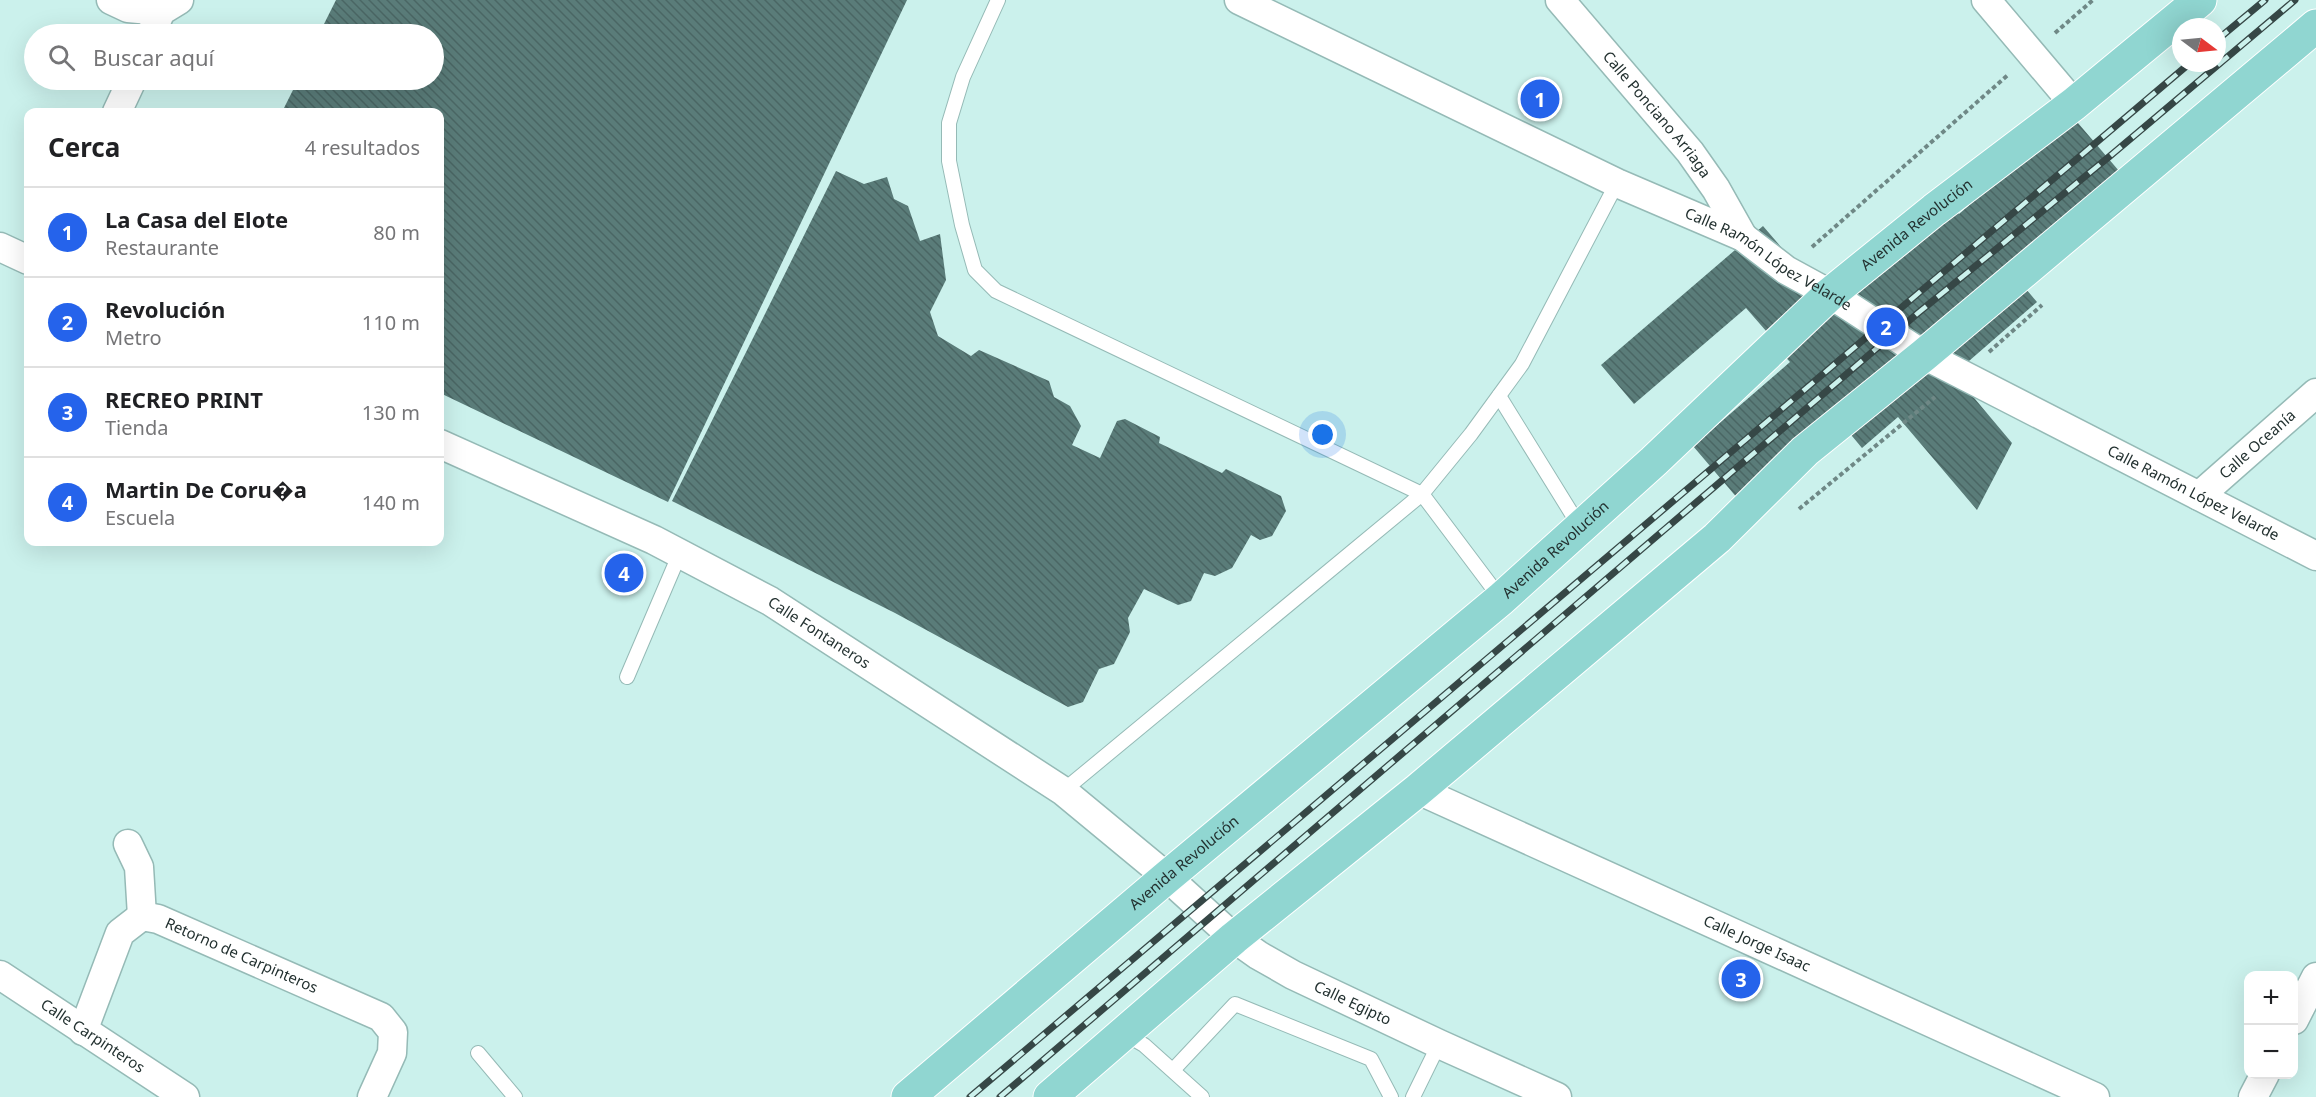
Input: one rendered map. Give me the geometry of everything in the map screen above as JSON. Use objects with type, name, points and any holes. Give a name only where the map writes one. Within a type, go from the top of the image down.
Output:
[{"type":"main road","name":"Avenida Revolución","points":[[908,1097],[1167,877],[1501,599],[1654,461],[1830,294],[1934,210],[2074,104],[2200,0]]},
{"type":"main road","points":[[1050,1097],[1234,938],[1418,790],[1717,538],[1805,451],[1924,355],[2316,26]]},
{"type":"street","points":[[111,0],[128,8],[164,15]]},
{"type":"street","name":"Calle Ramón López Velarde","points":[[1239,0],[1617,183],[1743,237],[1786,270],[1830,294],[1924,355],[2316,556]]},
{"type":"street","name":"Calle Ponciano Arriaga","points":[[1560,0],[1690,152],[1716,189],[1743,237]]},
{"type":"street","points":[[1986,0],[2074,104]]},
{"type":"street","points":[[119,108],[127,90]]},
{"type":"street","points":[[0,247],[24,258]]},
{"type":"street","name":"Calle Oceanía","points":[[2199,496],[2316,393]]},
{"type":"street","name":"Calle Fontaneros","points":[[444,446],[654,540],[770,601],[1063,791],[1167,877]]},
{"type":"street","name":"Calle Jorge Isaac","points":[[1418,790],[2095,1097]]},
{"type":"street","points":[[83,1031],[120,933],[142,916],[138,867],[128,844]]},
{"type":"street","name":"Calle Egipto","points":[[1167,877],[1234,938],[1293,975],[1557,1097]]},
{"type":"street","name":"Retorno de Carpinteros","points":[[142,916],[158,919],[381,1017],[393,1032],[392,1053],[372,1097]]},
{"type":"street","name":"Calle Carpinteros","points":[[0,975],[184,1097]]},
{"type":"street","points":[[2298,1012],[2316,977]]},
{"type":"street","points":[[2253,1097],[2262,1079]]},
{"type":"lane","points":[[998,0],[963,76],[949,123],[949,161],[962,225],[975,270],[984,282],[996,291],[1422,494],[1501,599]]},
{"type":"lane","points":[[1063,791],[1422,494],[1472,434],[1522,364],[1617,183]]},
{"type":"lane","points":[[1499,396],[1580,527]]},
{"type":"lane","points":[[627,677],[680,554]]},
{"type":"lane","points":[[1174,1069],[1235,1004],[1371,1059],[1391,1097]]},
{"type":"lane","points":[[1125,1034],[1144,1045],[1174,1069],[1202,1097]]},
{"type":"lane","points":[[1413,1097],[1439,1044]]},
{"type":"lane","points":[[478,1053],[515,1097]]},
{"type":"path","points":[[1786,270],[2093,0]]},
{"type":"building","points":[[336,0],[907,0],[668,502],[444,395],[444,108],[284,108],[293,90],[444,90],[444,24],[324,24]]},
{"type":"building","points":[[2072,116],[2131,185],[2019,281],[2037,302],[1954,374],[2012,443],[1977,510],[1898,417],[1862,448],[1847,430],[1750,513],[1693,446],[1790,362],[1746,308],[1634,404],[1601,365],[1763,226],[1829,303],[1947,201],[1959,214]]},
{"type":"building","points":[[836,171],[864,184],[887,177],[894,199],[908,206],[920,241],[940,234],[946,280],[930,312],[938,336],[971,356],[979,350],[1049,381],[1054,397],[1070,406],[1081,426],[1072,445],[1100,458],[1117,421],[1125,419],[1160,437],[1159,443],[1222,473],[1226,469],[1281,496],[1286,511],[1272,536],[1260,540],[1251,535],[1232,568],[1215,576],[1204,573],[1191,601],[1178,605],[1144,589],[1128,618],[1130,632],[1114,664],[1099,669],[1083,702],[1068,707],[895,613],[672,501]]},
{"type":"railway","points":[[2226,32],[2265,0]]},
{"type":"railway","points":[[1000,1097],[1918,313],[2110,156],[2295,0]]},
{"type":"railway","points":[[970,1097],[2179,72]]},
{"type":"place","name":"La Casa del Elote","points":[[1540,99]]},
{"type":"place","name":"Revolución","points":[[1886,327]]},
{"type":"place","name":"Martin De Coru�a","points":[[624,573]]},
{"type":"place","name":"RECREO PRINT","points":[[1741,979]]}]
